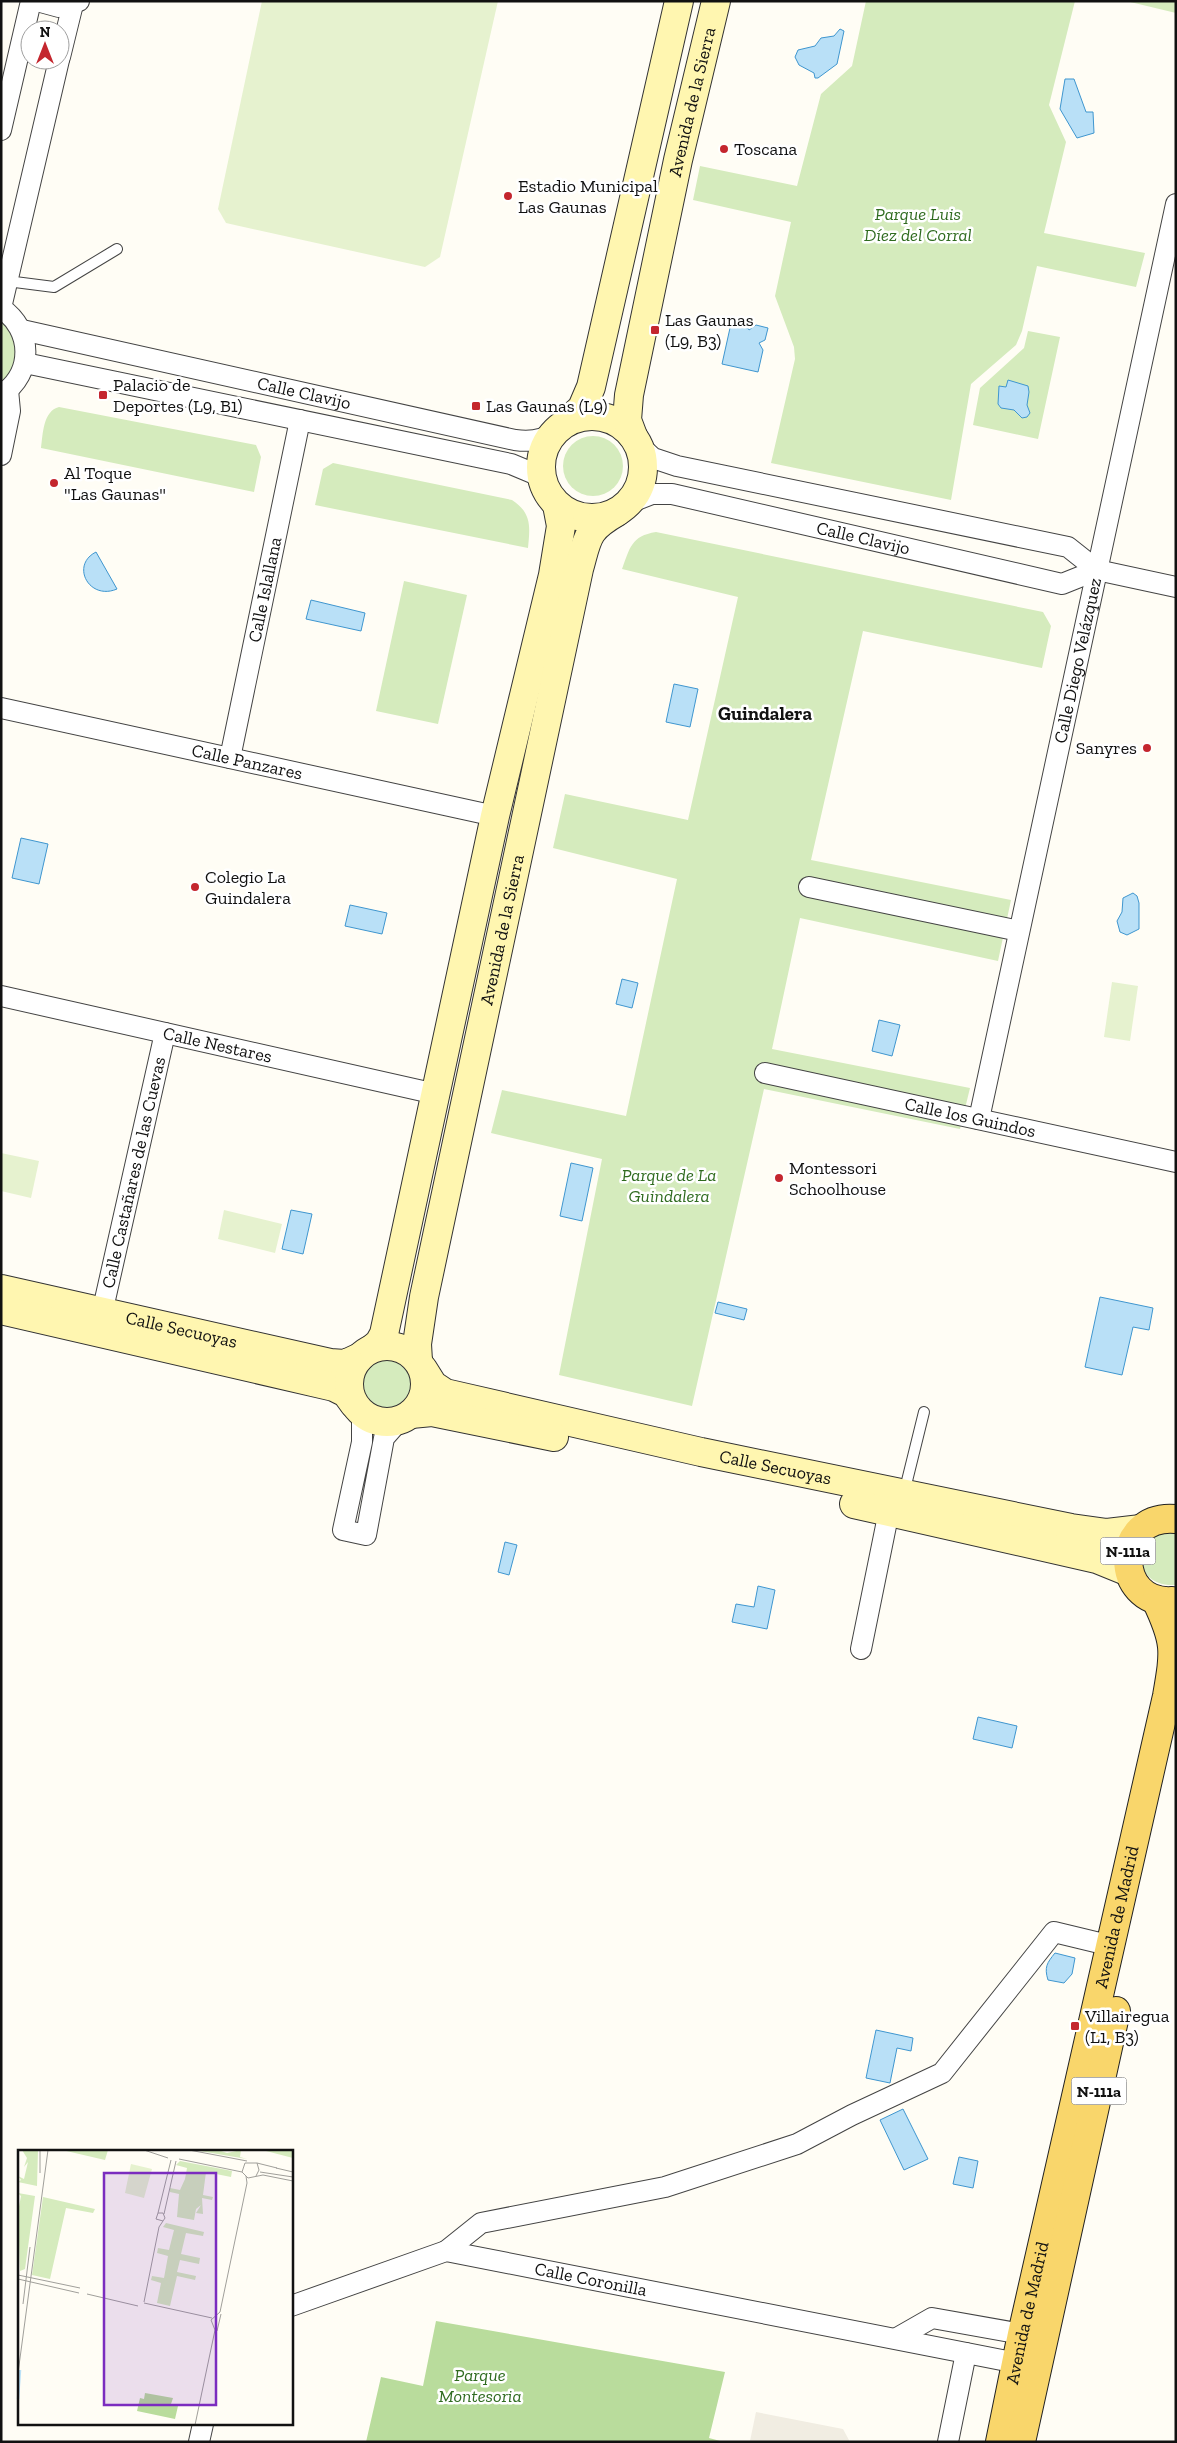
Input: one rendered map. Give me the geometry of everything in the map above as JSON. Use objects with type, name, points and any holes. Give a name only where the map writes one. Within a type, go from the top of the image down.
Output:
[{"type":"main road","name":"Avenida de la Sierra","points":[[561,426],[582,408],[591,387],[679,1]]},
{"type":"main road","name":"Avenida de la Sierra","points":[[636,441],[626,420],[629,395],[655,266],[716,1]]},
{"type":"main road","points":[[596,416],[616,422],[636,441],[643,460],[643,476],[638,490],[623,508],[602,518],[586,518],[570,514],[551,497],[541,474],[541,458],[546,443],[561,426],[581,417],[596,416]]},
{"type":"main road","name":"Avenida de la Sierra","points":[[367,1352],[379,1343],[384,1334],[495,816],[553,575],[561,526],[551,497]]},
{"type":"main road","name":"Avenida de la Sierra","points":[[420,1365],[416,1344],[424,1297],[579,569],[588,535],[593,528],[623,508]]},
{"type":"main road","name":"Calle Secuoyas","points":[[1,1289],[330,1363],[345,1364],[367,1352]]},
{"type":"main road","name":"Calle Secuoyas","points":[[1,1310],[334,1387],[346,1393],[358,1408]]},
{"type":"main road","points":[[386,1346],[398,1347],[409,1353],[420,1365],[426,1381],[424,1394],[419,1405],[405,1418],[386,1422],[373,1420],[358,1408],[350,1392],[349,1379],[353,1367],[367,1352],[386,1346]]},
{"type":"main road","name":"Calle Secuoyas","points":[[420,1365],[433,1385],[439,1389],[464,1397],[701,1452],[896,1502],[1098,1559],[1129,1572]]},
{"type":"main road","name":"Calle Secuoyas","points":[[405,1418],[426,1412],[440,1413],[896,1502],[1107,1533],[1141,1529]]},
{"type":"main road","name":"N-111a","points":[[1166,1600],[1144,1593],[1135,1584],[1129,1572],[1127,1560],[1133,1538],[1141,1529],[1157,1521],[1175,1519]]},
{"type":"main road","name":"Avenida de Madrid","points":[[1000,2442],[1022,2334],[1112,1946],[1174,1660],[1166,1600]]},
{"type":"main road","name":"Avenida de Madrid","points":[[1021,2442],[1176,1740]]},
{"type":"street","points":[[1,130],[31,1]]},
{"type":"street","points":[[37,1],[54,7],[76,3],[70,24]]},
{"type":"street","points":[[1,455],[10,411],[5,392],[19,378],[25,364],[26,346],[22,330],[10,314],[1,308],[57,70]]},
{"type":"street","name":"Calle Diego Velázquez","points":[[979,1119],[1176,204]]},
{"type":"street","name":"Calle Clavijo","points":[[22,330],[515,440],[543,439],[561,426]]},
{"type":"street","name":"Calle Clavijo","points":[[25,364],[511,464],[534,474],[551,497]]},
{"type":"street","name":"Calle Islallana","points":[[230,758],[300,420]]},
{"type":"street","name":"Calle Clavijo","points":[[636,441],[654,458],[677,466],[1068,547],[1097,570],[1176,587]]},
{"type":"street","name":"Calle Clavijo","points":[[623,508],[652,494],[672,494],[1062,584],[1097,570]]},
{"type":"street","name":"Calle Panzares","points":[[1,708],[495,816]]},
{"type":"street","points":[[809,887],[1019,931]]},
{"type":"street","name":"Calle Nestares","points":[[1,996],[436,1094]]},
{"type":"street","name":"Calle Castañares de las Cuevas","points":[[102,1313],[165,1033]]},
{"type":"street","name":"Calle los Guindos","points":[[765,1073],[1176,1162]]},
{"type":"street","points":[[358,1408],[362,1442],[343,1530],[366,1536],[384,1438],[405,1418]]},
{"type":"street","points":[[861,1649],[896,1502]]},
{"type":"street","points":[[292,2306],[446,2251],[481,2223],[665,2187],[797,2144],[852,2115],[942,2073],[1054,1932],[1112,1946]]},
{"type":"street","name":"Calle Coronilla","points":[[446,2251],[898,2338],[1017,2363]]},
{"type":"street","points":[[898,2338],[932,2318],[1022,2334]]},
{"type":"street","points":[[948,2442],[966,2353]]},
{"type":"street","points":[[199,2442],[203,2426]]},
{"type":"lane","points":[[7,281],[54,287],[116,249]]},
{"type":"lane","points":[[896,1502],[924,1412]]},
{"type":"green space","points":[[262,1],[498,1],[440,257],[425,267],[226,223],[218,209]]},
{"type":"green space","name":"Parque Luis Díez del Corral","points":[[866,1],[1075,1],[1049,105],[1066,142],[1044,233],[1145,253],[1136,287],[1037,266],[1022,331],[1016,345],[971,384],[951,500],[771,463],[795,359],[794,347],[775,296],[791,222],[693,200],[700,166],[797,186],[821,94],[852,66]]},
{"type":"green space","points":[[1126,1],[1176,1],[1176,13]]},
{"type":"green space","points":[[1,318],[16,336],[17,364],[1,385]]},
{"type":"green space","points":[[1028,331],[1060,337],[1038,439],[973,425],[980,388],[1024,348]]},
{"type":"green space","points":[[59,407],[256,445],[261,457],[254,492],[41,448],[43,430],[47,418],[54,409]]},
{"type":"green space","points":[[587,436],[599,436],[610,441],[618,449],[623,460],[621,478],[610,491],[599,496],[587,496],[576,491],[568,483],[563,472],[563,460],[568,449],[576,441]]},
{"type":"green space","points":[[333,463],[512,500],[523,510],[528,521],[528,548],[315,505],[323,469]]},
{"type":"green space","name":"Parque de La Guindalera","points":[[656,532],[1043,612],[1051,626],[1042,668],[863,631],[811,860],[1011,900],[998,961],[800,918],[772,1049],[970,1088],[960,1129],[764,1089],[692,1406],[559,1375],[602,1159],[491,1133],[502,1090],[626,1116],[677,879],[553,848],[565,794],[688,820],[738,597],[622,569],[636,540]]},
{"type":"green space","points":[[404,581],[467,595],[438,724],[376,711]]},
{"type":"green space","points":[[1112,982],[1138,986],[1130,1041],[1104,1037]]},
{"type":"green space","points":[[1,1153],[39,1161],[31,1198],[1,1191]]},
{"type":"green space","points":[[224,1210],[282,1224],[275,1253],[218,1239]]},
{"type":"green space","points":[[381,1352],[401,1356],[413,1366],[418,1379],[417,1394],[411,1407],[400,1416],[386,1420],[370,1416],[363,1410],[353,1380],[356,1370],[360,1366]]},
{"type":"green space","points":[[1167,1532],[1176,1533],[1176,1585],[1161,1584],[1151,1579],[1145,1571],[1142,1562],[1147,1544],[1155,1537]]},
{"type":"green space","name":"Parque Montesoria","points":[[436,2321],[725,2372],[709,2438],[724,2442],[366,2442],[381,2377],[423,2386]]},
{"type":"shaded area","points":[[756,2412],[843,2429],[850,2442],[750,2441]]},
{"type":"water","points":[[840,29],[844,31],[837,64],[818,78],[815,78],[814,73],[799,65],[795,57],[798,50],[815,46],[821,38],[834,36]]},
{"type":"water","points":[[1065,79],[1074,79],[1086,112],[1093,112],[1094,133],[1077,138],[1060,109]]},
{"type":"water","points":[[732,319],[744,322],[749,330],[756,325],[768,328],[765,340],[759,343],[763,350],[758,372],[722,364]]},
{"type":"water","points":[[1008,380],[1028,386],[1027,405],[1030,413],[1027,417],[1022,418],[1014,410],[1001,408],[998,404],[999,386],[1006,387]]},
{"type":"water","points":[[96,552],[117,589],[98,590],[86,580],[84,565],[88,558]]},
{"type":"water","points":[[311,600],[365,613],[361,631],[306,619]]},
{"type":"water","points":[[674,684],[698,689],[690,727],[666,722]]},
{"type":"water","points":[[21,838],[48,844],[39,884],[12,878]]},
{"type":"water","points":[[1133,893],[1137,896],[1139,903],[1139,929],[1127,935],[1120,932],[1117,921],[1122,912],[1123,898]]},
{"type":"water","points":[[350,905],[387,913],[382,934],[345,926]]},
{"type":"water","points":[[622,979],[638,983],[632,1008],[616,1004]]},
{"type":"water","points":[[879,1020],[900,1025],[892,1056],[872,1051]]},
{"type":"water","points":[[571,1163],[593,1168],[582,1221],[560,1216]]},
{"type":"water","points":[[291,1210],[312,1214],[303,1254],[282,1249]]},
{"type":"water","points":[[1100,1297],[1153,1308],[1149,1330],[1133,1327],[1122,1375],[1085,1367]]},
{"type":"water","points":[[718,1302],[747,1309],[744,1320],[715,1313]]},
{"type":"water","points":[[505,1542],[517,1545],[509,1575],[498,1572]]},
{"type":"water","points":[[758,1586],[775,1590],[767,1629],[732,1622],[736,1604],[754,1607]]},
{"type":"water","points":[[978,1717],[1017,1726],[1012,1748],[973,1739]]},
{"type":"water","points":[[1055,1953],[1075,1958],[1072,1974],[1064,1983],[1048,1980],[1047,1965]]},
{"type":"water","points":[[876,2030],[913,2038],[911,2051],[897,2048],[890,2083],[866,2078]]},
{"type":"water","points":[[903,2109],[928,2159],[904,2170],[880,2120]]},
{"type":"water","points":[[959,2157],[978,2161],[973,2188],[953,2184]]},
{"type":"place","name":"Toscana","points":[[724,149]]},
{"type":"place","name":"Estadio Municipal Las Gaunas","points":[[508,196]]},
{"type":"place","name":"Las Gaunas (L9, B3)","points":[[655,330]]},
{"type":"place","name":"Palacio de Deportes (L9, B1)","points":[[103,395]]},
{"type":"place","name":"Las Gaunas (L9)","points":[[476,406]]},
{"type":"place","name":"Al Toque \"Las Gaunas\"","points":[[54,483]]},
{"type":"place","name":"Sanyres","points":[[1147,748]]},
{"type":"place","name":"Colegio La Guindalera","points":[[195,887]]},
{"type":"place","name":"Montessori Schoolhouse","points":[[779,1178]]},
{"type":"place","name":"Villairegua (L1, B3)","points":[[1075,2026]]},
{"type":"district","name":"Guindalera","points":[[765,713]]}]
